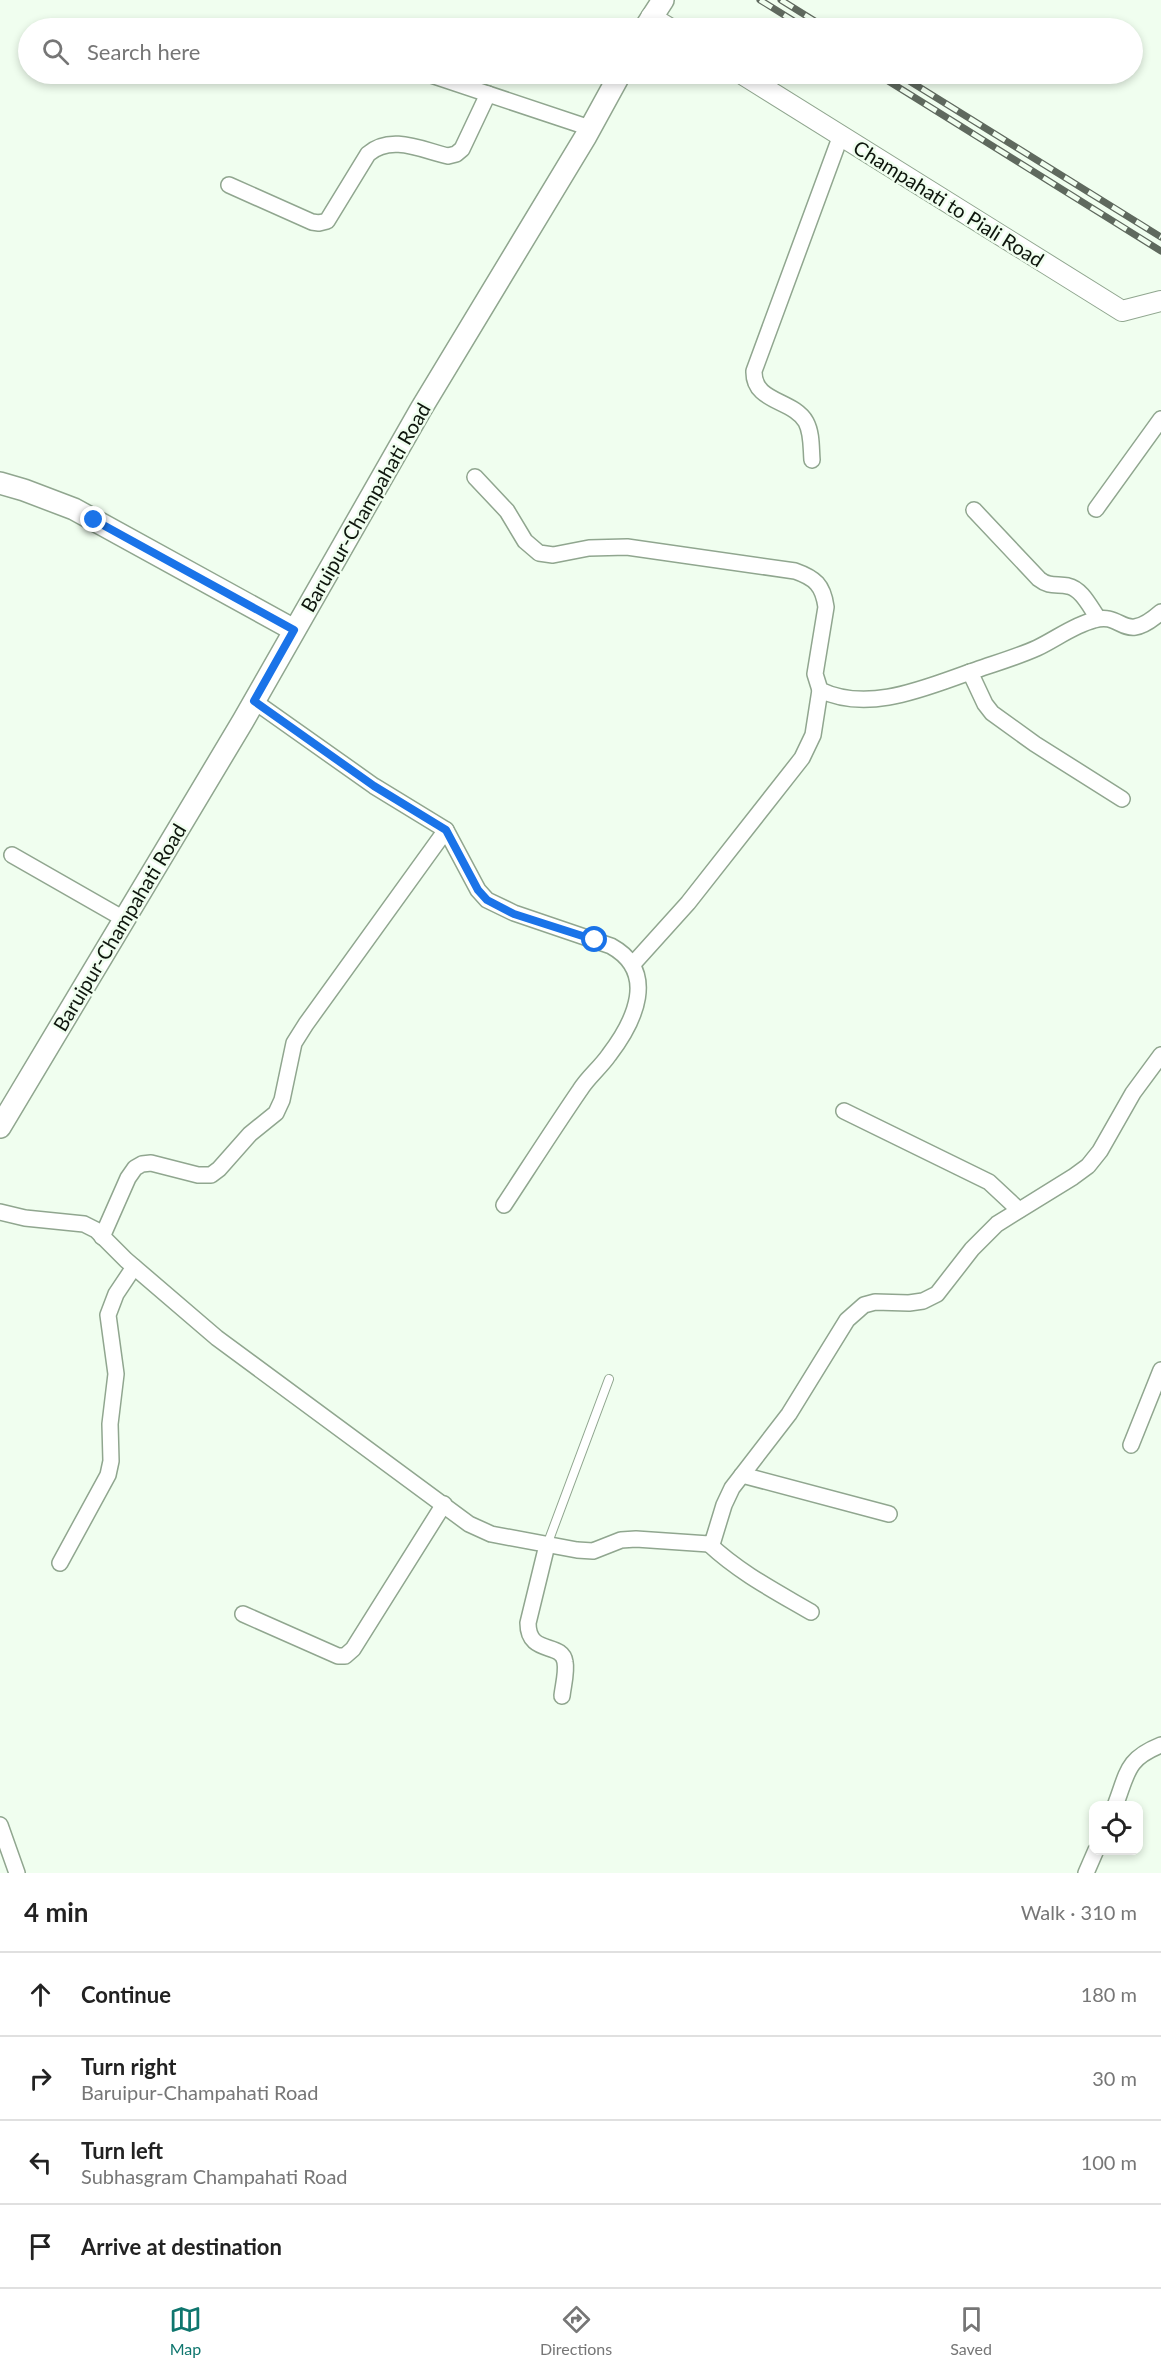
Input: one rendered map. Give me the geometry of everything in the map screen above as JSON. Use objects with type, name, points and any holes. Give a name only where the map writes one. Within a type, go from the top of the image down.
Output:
[{"type":"main road","name":"Baruipur-Champahati Road","points":[[0,1127],[254,701],[421,409],[614,84]]},
{"type":"main road","points":[[0,483],[75,509],[294,630]]},
{"type":"street","points":[[458,84],[590,128]]},
{"type":"street","name":"Champahati to Piali Road","points":[[758,84],[1122,311],[1161,300]]},
{"type":"street","points":[[229,185],[312,222],[327,221],[368,154],[375,147],[399,144],[448,156],[456,154],[462,148],[488,94]]},
{"type":"street","points":[[812,460],[810,434],[806,421],[758,389],[754,382],[754,371],[841,135]]},
{"type":"street","points":[[1096,509],[1161,419]]},
{"type":"street","points":[[475,477],[507,511],[525,541],[539,553],[553,555],[589,548],[627,547],[795,571],[810,577],[819,585],[825,596],[826,607],[815,674],[820,690],[813,735],[802,758],[688,903],[633,964]]},
{"type":"street","points":[[974,510],[1039,579],[1046,584],[1066,585],[1075,589],[1098,618]]},
{"type":"street","points":[[820,690],[848,698],[868,699],[893,696],[1034,649],[1098,618],[1129,628],[1137,628],[1161,612]]},
{"type":"street","points":[[970,672],[985,704],[992,713],[1035,744],[1122,799]]},
{"type":"street","points":[[254,701],[374,786],[446,830],[478,890],[487,900],[514,914],[611,946],[625,954],[633,964],[638,975],[638,993],[622,1036],[608,1057],[585,1082],[504,1205]]},
{"type":"street","points":[[102,1237],[128,1178],[135,1168],[151,1163],[198,1175],[211,1175],[250,1134],[276,1113],[282,1100],[294,1043],[446,830]]},
{"type":"street","points":[[12,855],[124,919]]},
{"type":"street","points":[[709,1544],[713,1541],[732,1488],[789,1414],[847,1320],[857,1309],[875,1302],[923,1301],[937,1294],[972,1249],[997,1224],[1088,1166],[1100,1151],[1133,1093],[1161,1055]]},
{"type":"street","points":[[844,1111],[989,1182],[1019,1210]]},
{"type":"street","points":[[0,1212],[25,1218],[84,1224],[102,1237],[217,1338],[469,1524],[490,1534],[592,1551],[621,1540],[636,1539],[709,1544],[743,1573],[811,1612]]},
{"type":"street","points":[[60,1563],[99,1493],[109,1468],[110,1424],[116,1374],[108,1315],[116,1294],[134,1267]]},
{"type":"street","points":[[1131,1445],[1161,1370]]},
{"type":"street","points":[[741,1475],[889,1514]]},
{"type":"street","points":[[243,1614],[338,1656],[345,1656],[353,1649],[444,1504]]},
{"type":"street","points":[[547,1545],[528,1623],[528,1632],[530,1638],[538,1645],[559,1652],[563,1656],[565,1662],[562,1696]]},
{"type":"street","points":[[1117,1801],[1131,1764],[1142,1753],[1161,1745]]},
{"type":"street","points":[[0,1825],[17,1873]]},
{"type":"street","points":[[1086,1873],[1094,1855]]},
{"type":"lane","points":[[547,1545],[609,1379]]},
{"type":"railway","points":[[760,0],[789,18]]},
{"type":"railway","points":[[781,0],[810,18]]},
{"type":"railway","points":[[893,84],[1161,251]]},
{"type":"railway","points":[[914,84],[1161,237]]},
{"type":"route","points":[[94,520],[294,630],[254,701],[374,786],[446,830],[478,890],[487,900],[514,914],[595,940]]}]
